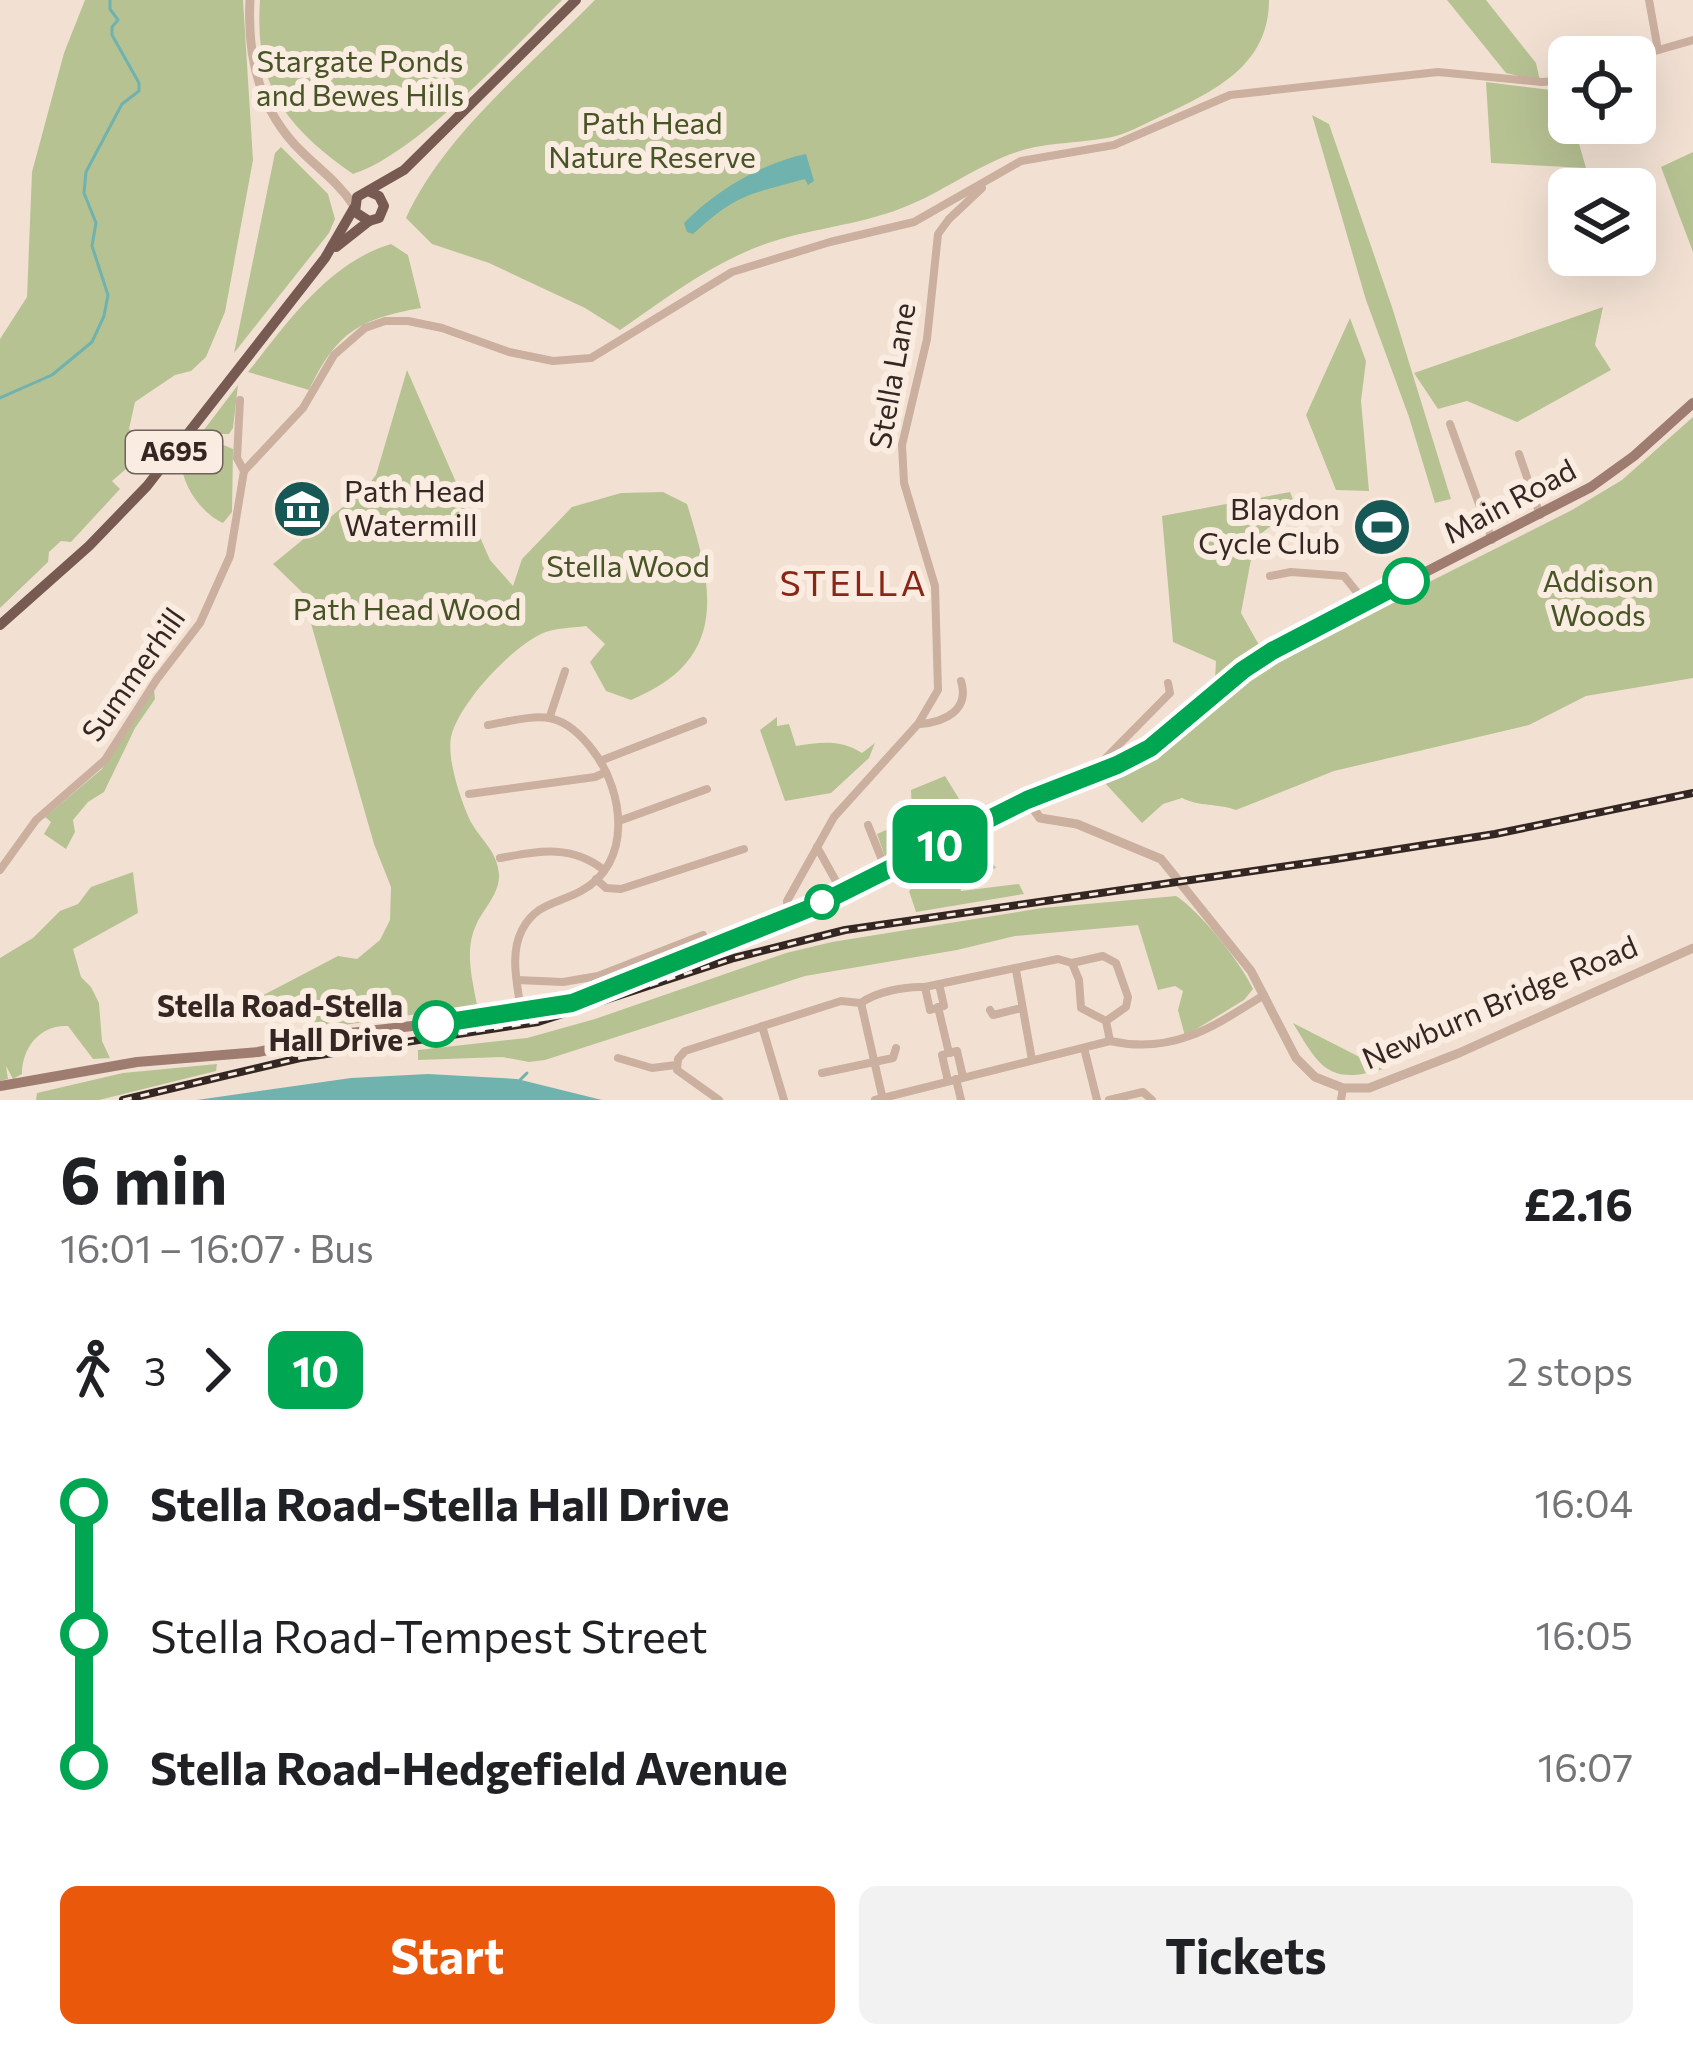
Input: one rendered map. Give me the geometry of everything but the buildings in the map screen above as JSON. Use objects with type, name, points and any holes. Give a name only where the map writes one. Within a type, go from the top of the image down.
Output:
[{"type":"main road","name":"A695","points":[[0,625],[147,486],[325,257],[357,197],[404,170],[576,0]]},
{"type":"main road","name":"A695","points":[[325,257],[379,218],[404,170]]},
{"type":"main road","points":[[368,192],[379,196],[383,204]]},
{"type":"main road","points":[[354,207],[359,218],[369,221]]},
{"type":"main road","name":"Main Road","points":[[0,1086],[137,1061],[258,1052],[350,1033],[572,1003],[787,918],[1027,800],[1150,748],[1243,670],[1364,602],[1592,488],[1693,403]]},
{"type":"street","points":[[250,0],[252,56],[268,110],[290,140],[339,184],[354,207]]},
{"type":"street","points":[[1649,0],[1658,50],[1693,40]]},
{"type":"street","points":[[240,400],[235,439],[244,471],[313,394],[341,346],[374,324],[408,321],[442,328],[508,352],[553,361],[591,358],[732,272],[930,215],[1037,156],[1114,145],[1205,104],[1249,91],[1438,72],[1548,82]]},
{"type":"street","points":[[930,215],[944,225],[994,176]]},
{"type":"street","points":[[339,184],[368,192]]},
{"type":"street","name":"Stella Lane","points":[[787,918],[785,906],[833,817],[918,724],[940,681],[937,598],[902,472],[902,445],[927,339],[938,237],[944,225]]},
{"type":"street","points":[[1450,424],[1492,540]]},
{"type":"street","points":[[1519,454],[1540,516]]},
{"type":"street","name":"Summerhill","points":[[0,869],[36,820],[105,760],[210,607],[234,542],[244,471]]},
{"type":"street","points":[[1270,576],[1291,572],[1344,576],[1364,602]]},
{"type":"street","points":[[550,716],[566,670]]},
{"type":"street","points":[[918,724],[944,720],[957,710],[964,694],[961,681]]},
{"type":"street","points":[[1087,776],[1170,693],[1168,683]]},
{"type":"street","points":[[488,724],[550,716],[579,734],[606,772],[619,821],[615,850],[604,870],[532,914],[518,939],[521,1012]]},
{"type":"street","points":[[600,761],[704,721]]},
{"type":"street","points":[[469,794],[606,772]]},
{"type":"street","points":[[619,821],[707,789]]},
{"type":"street","name":"Newburn Bridge Road","points":[[1027,800],[1040,818],[1076,824],[1153,853],[1167,866],[1265,994],[1296,1058],[1342,1094],[1459,1053],[1693,948]]},
{"type":"street","points":[[868,825],[886,870]]},
{"type":"street","points":[[818,847],[842,892]]},
{"type":"street","points":[[596,879],[612,890],[630,887],[744,849]]},
{"type":"street","points":[[500,858],[572,852],[604,870]]},
{"type":"street","points":[[517,980],[581,980],[704,935]]},
{"type":"street","points":[[676,1065],[685,1051],[841,1001],[861,1003],[891,992],[1058,958],[1072,963],[1103,956],[1116,963],[1128,997],[1126,1007],[1106,1022]]},
{"type":"street","points":[[1072,963],[1082,1008],[1106,1022],[1110,1041]]},
{"type":"street","points":[[1016,970],[1032,1060]]},
{"type":"street","points":[[925,988],[930,1010],[944,1006],[939,984]]},
{"type":"street","points":[[861,1003],[880,1099],[1110,1041],[1138,1048],[1197,1035],[1265,994]]},
{"type":"street","points":[[938,1007],[949,1053]]},
{"type":"street","points":[[990,1010],[993,1015],[1022,1008]]},
{"type":"street","points":[[762,1026],[784,1100]]},
{"type":"street","points":[[822,1073],[893,1058],[896,1048]]},
{"type":"street","points":[[1084,1048],[1096,1100]]},
{"type":"street","points":[[955,1079],[957,1051],[942,1055],[961,1100]]},
{"type":"street","points":[[618,1058],[652,1068],[676,1065]]},
{"type":"street","points":[[676,1065],[680,1074],[718,1100]]},
{"type":"street","points":[[1109,1100],[1143,1092],[1152,1100]]},
{"type":"green space","points":[[85,0],[243,0],[253,160],[225,312],[206,357],[191,371],[175,375],[135,402],[129,429],[153,455],[134,474],[126,469],[112,481],[120,489],[71,542],[61,541],[49,552],[48,562],[0,608],[0,339],[27,297],[32,172],[64,53]]},
{"type":"green space","name":"Stargate Ponds and Bewes Hills","points":[[260,0],[562,0],[434,123],[378,163],[353,174],[309,139],[279,102],[263,57]]},
{"type":"green space","name":"Path Head Nature Reserve","points":[[595,0],[1269,0],[1267,22],[1250,58],[1221,84],[1185,105],[1116,136],[1017,152],[884,214],[752,249],[700,276],[620,330],[585,308],[489,263],[432,244],[406,218],[422,187],[465,130]]},
{"type":"green space","points":[[1447,0],[1486,0],[1536,63],[1540,81],[1506,73]]},
{"type":"green space","points":[[1486,82],[1548,90],[1548,144],[1579,144],[1586,168],[1491,163]]},
{"type":"green space","points":[[1312,115],[1329,124],[1451,499],[1435,503],[1366,300]]},
{"type":"green space","points":[[281,147],[328,194],[335,219],[329,233],[234,353],[275,153]]},
{"type":"green space","points":[[1693,152],[1693,252],[1661,167]]},
{"type":"green space","points":[[391,244],[408,255],[421,308],[381,317],[352,331],[330,354],[309,390],[248,372],[329,280],[368,253]]},
{"type":"green space","points":[[1603,307],[1595,345],[1611,370],[1517,422],[1467,401],[1438,409],[1414,373]]},
{"type":"green space","points":[[1350,318],[1366,361],[1361,401],[1369,491],[1336,490],[1306,415]]},
{"type":"green space","name":"Path Head Wood","points":[[407,370],[490,560],[513,586],[522,559],[572,507],[621,493],[663,492],[687,504],[703,565],[706,619],[685,665],[663,684],[631,700],[606,691],[590,662],[605,644],[586,626],[551,630],[529,641],[487,678],[464,709],[451,737],[453,767],[469,818],[495,858],[499,874],[495,894],[471,943],[477,1005],[331,1027],[263,1017],[254,1000],[338,956],[357,959],[380,940],[390,920],[391,887],[374,844],[302,592],[273,564],[376,475]]},
{"type":"green space","points":[[238,385],[233,428],[222,434],[221,444],[233,449],[232,512],[223,523],[194,498],[181,460]]},
{"type":"green space","name":"Addison Woods","points":[[1693,417],[1693,678],[1586,696],[1529,725],[1334,771],[1236,810],[1182,798],[1163,804],[1142,823],[1103,781],[1147,762],[1247,679],[1300,647],[1572,510],[1622,480]]},
{"type":"green space","points":[[1290,492],[1296,507],[1255,538],[1241,613],[1259,645],[1215,679],[1216,661],[1173,642],[1162,516]]},
{"type":"green space","points":[[154,690],[155,699],[104,792],[73,820],[75,832],[66,849],[44,834],[51,822],[45,817],[102,769]]},
{"type":"green space","points":[[777,717],[777,726],[789,724],[796,746],[838,744],[862,753],[875,743],[869,758],[831,793],[785,801],[760,730]]},
{"type":"green space","points":[[945,776],[972,820],[888,865],[877,834],[912,814],[911,790]]},
{"type":"green space","points":[[977,853],[989,857],[996,868],[959,882],[961,891],[1019,884],[1024,894],[916,912],[909,891],[926,876]]},
{"type":"green space","points":[[133,872],[138,913],[73,949],[81,977],[99,1003],[102,1041],[110,1058],[93,1059],[68,1026],[58,1026],[35,1039],[25,1055],[22,1074],[13,1079],[6,1066],[8,1079],[0,1081],[0,958],[33,938],[60,911],[78,904],[91,887]]},
{"type":"green space","points":[[1176,896],[1219,938],[1253,989],[1244,1000],[1185,1036],[1178,1010],[1183,991],[1175,986],[1158,990],[1138,925],[1015,936],[805,976],[545,1060],[418,1060],[418,1050],[527,1038],[832,942],[1042,908]]},
{"type":"green space","points":[[1293,1023],[1383,1069],[1349,1075],[1327,1068]]},
{"type":"green space","points":[[217,1064],[216,1071],[99,1100],[36,1100],[37,1093],[123,1073]]},
{"type":"water","points":[[806,154],[814,181],[808,185],[805,179],[744,197],[693,234],[687,232],[684,223],[725,189],[756,171]]},
{"type":"water","points":[[428,1074],[517,1079],[602,1100],[197,1100],[351,1078]]},
{"type":"waterway","points":[[0,398],[52,375],[92,342],[104,316],[108,295],[92,246],[96,223],[84,193],[86,172],[122,104],[139,91],[112,35],[118,20],[110,0]]},
{"type":"waterway","points":[[520,1080],[527,1073]]},
{"type":"railway","points":[[123,1100],[300,1058],[538,1022],[734,958],[845,930],[1495,834],[1693,793]]},
{"type":"bus line","name":"10","points":[[436,1024],[572,1003],[813,907],[1027,800],[1150,748],[1272,651],[1406,581]]},
{"type":"place","name":"Path Head Watermill","points":[[302,509]]},
{"type":"place","name":"Blaydon Cycle Club","points":[[1382,527]]},
{"type":"place","name":"Stella Road-Stella Hall Drive","points":[[436,1024]]},
{"type":"district","name":"STELLA","points":[[854,583]]},
{"type":"park label","name":"Stella Wood","points":[[628,567]]}]
